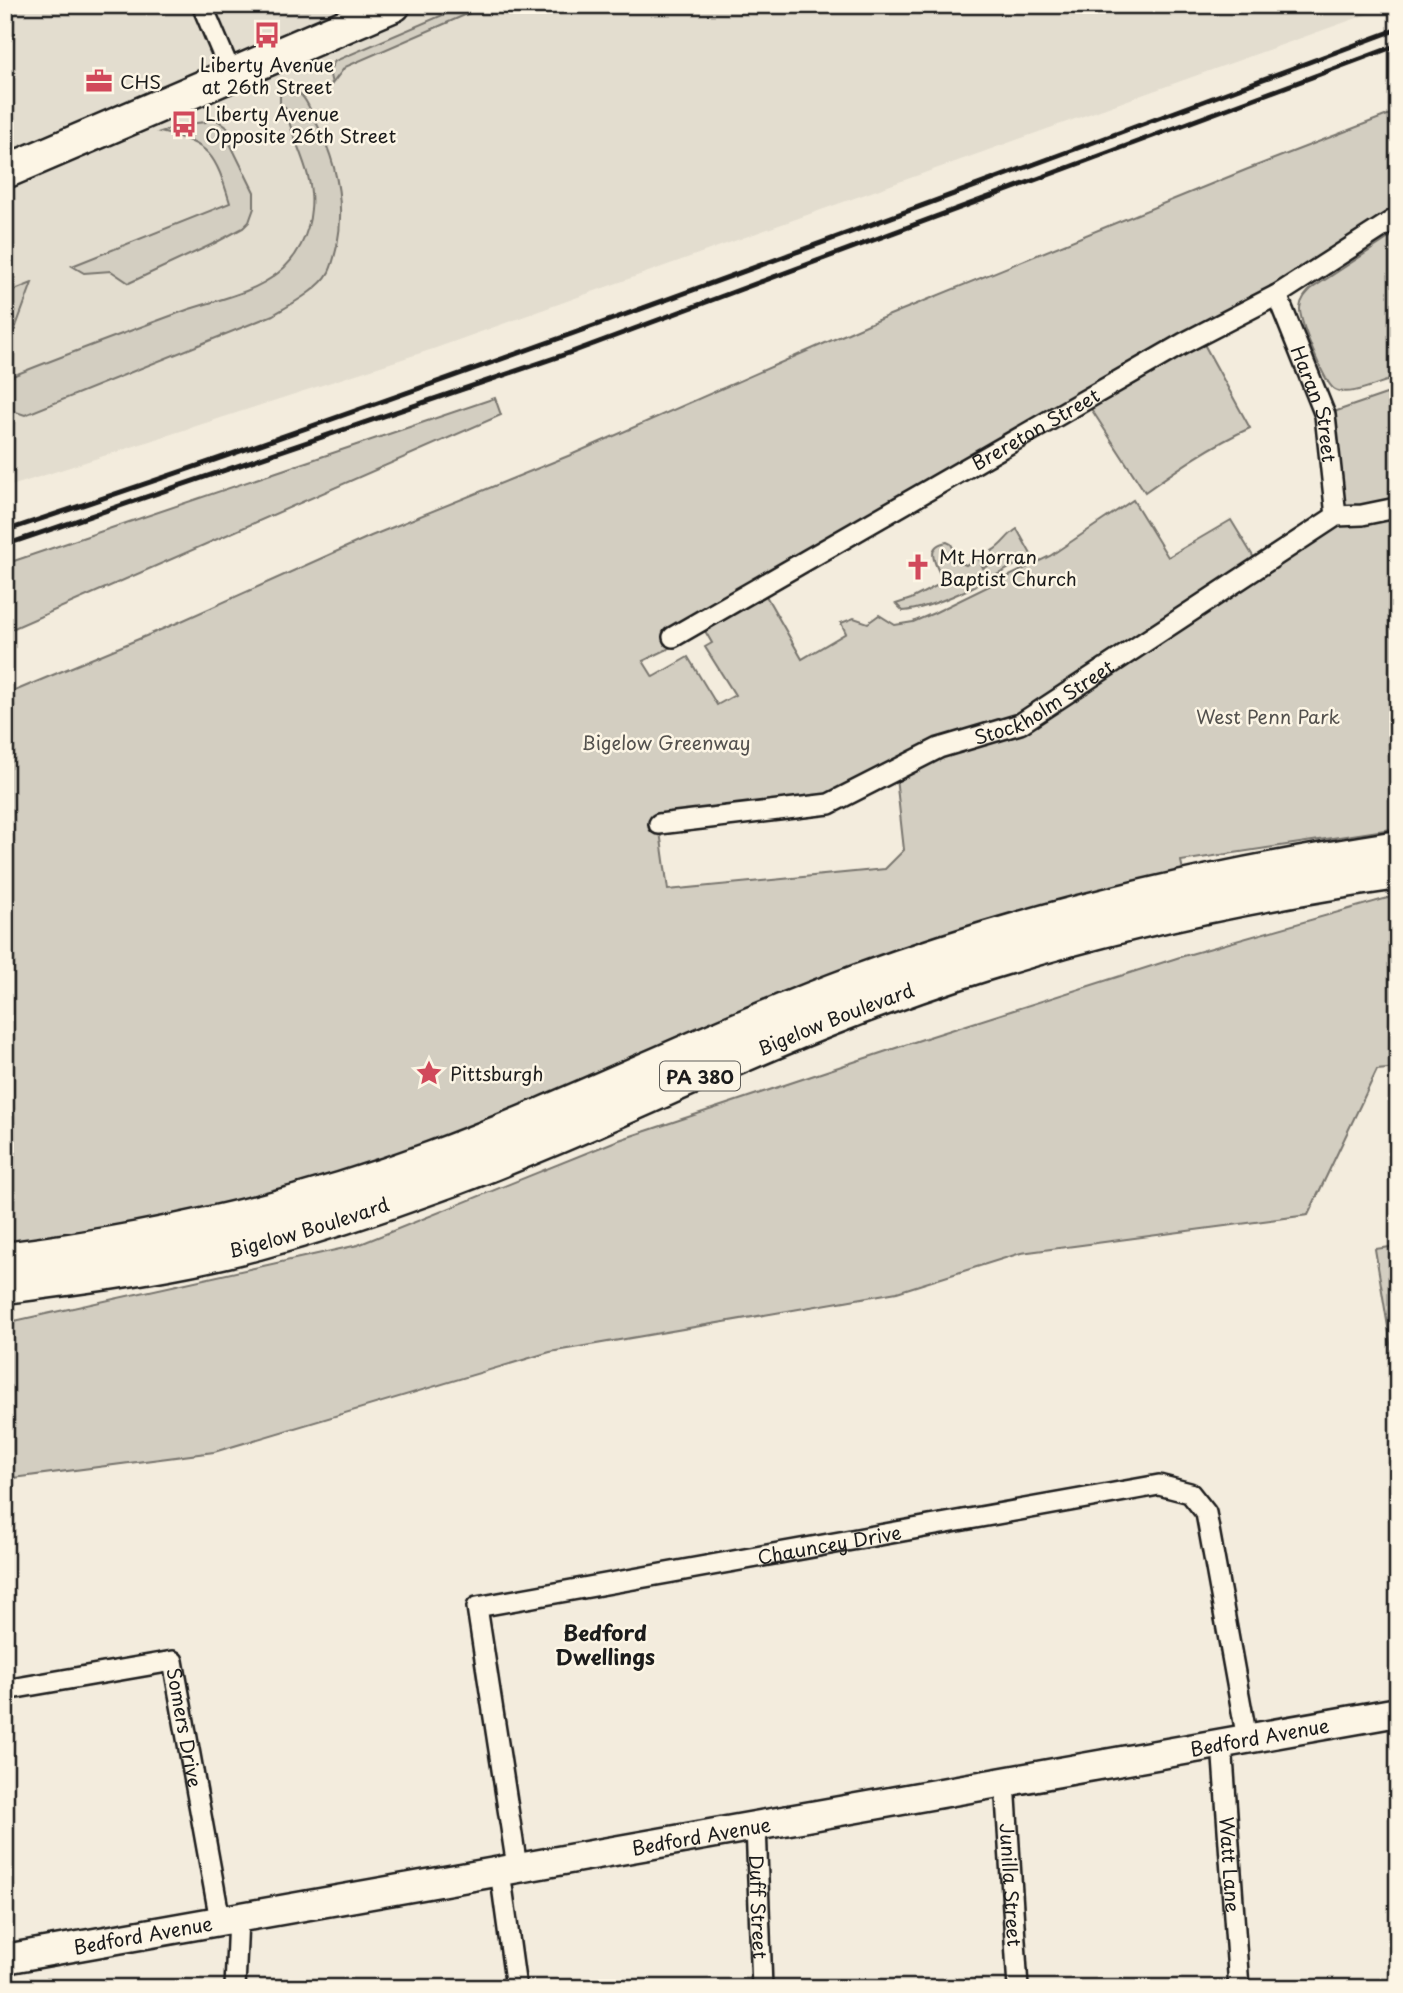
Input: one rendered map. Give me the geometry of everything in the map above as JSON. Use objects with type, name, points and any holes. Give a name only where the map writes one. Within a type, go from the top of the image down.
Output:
[{"type":"main road","points":[[5,172],[394,5]]},
{"type":"main road","name":"Bigelow Boulevard","points":[[5,1259],[64,1252],[225,1222],[359,1184],[509,1128],[776,1013],[972,943],[1096,907],[1268,869],[1398,847]]},
{"type":"main road","name":"Bigelow Boulevard","points":[[5,1287],[175,1261],[255,1244],[344,1217],[434,1186],[547,1142],[821,1023],[971,968],[1046,945],[1138,922],[1267,895],[1398,873]]},
{"type":"street","points":[[202,5],[232,75]]},
{"type":"street","name":"Brereton Street","points":[[673,637],[1184,343],[1277,295],[1398,217]]},
{"type":"street","name":"Haran Street","points":[[1277,295],[1325,415],[1335,516]]},
{"type":"street","name":"Stockholm Street","points":[[659,824],[829,804],[939,748],[1020,724],[1335,516],[1362,515],[1396,508]]},
{"type":"street","name":"Chauncey Drive","points":[[509,1869],[477,1607],[1159,1485],[1190,1493],[1206,1513],[1235,1741]]},
{"type":"street","name":"Somers Drive","points":[[5,1690],[173,1661],[229,1919]]},
{"type":"street","name":"Bedford Avenue","points":[[5,1959],[1398,1712]]},
{"type":"street","name":"Watt Lane","points":[[1235,1741],[1239,1988]]},
{"type":"street","name":"Junilla Street","points":[[1005,1782],[1018,1988]]},
{"type":"street","name":"Duff Street","points":[[756,1825],[762,1988]]},
{"type":"street","points":[[509,1869],[516,1988]]},
{"type":"street","points":[[229,1919],[235,1988]]},
{"type":"shaded area","points":[[5,5],[1393,5],[433,349],[5,488]]},
{"type":"green space","points":[[466,5],[488,5],[345,67],[332,84],[329,71],[335,61]]},
{"type":"green space","points":[[289,87],[299,92],[308,105],[329,150],[337,181],[340,229],[333,262],[325,278],[304,296],[273,315],[25,415],[13,411],[5,414],[5,379],[184,311],[245,291],[268,280],[291,260],[308,228],[311,196],[310,183],[285,107],[280,108],[280,96],[284,88]]},
{"type":"green space","points":[[1398,111],[1398,217],[1199,335],[1250,428],[1209,449],[1145,492],[1086,401],[761,587],[802,659],[846,633],[841,623],[854,618],[868,623],[879,615],[895,625],[913,622],[934,613],[1050,556],[1133,500],[1168,557],[1231,520],[1259,566],[1335,516],[1325,415],[1398,390],[1398,828],[1181,861],[1184,875],[573,1084],[404,1155],[213,1211],[5,1246],[5,695],[177,623],[371,536],[573,454],[880,319]],"holes":[[[705,631],[712,643],[705,647],[735,695],[717,705],[688,657],[653,677],[643,661]],[[895,769],[904,850],[885,869],[668,890],[659,824],[829,804]]]},
{"type":"green space","points":[[207,118],[217,120],[228,128],[224,131],[254,192],[254,208],[249,222],[215,243],[129,283],[111,271],[84,273],[72,266],[230,203],[220,173],[209,154],[190,141],[160,132],[186,124],[206,122]]},
{"type":"green space","points":[[1398,232],[1398,389],[1393,379],[1355,391],[1334,389],[1324,375],[1308,337],[1301,315],[1301,302],[1311,289]]},
{"type":"green space","points":[[32,283],[15,329],[5,336],[5,294]]},
{"type":"green space","points":[[495,398],[501,415],[5,632],[5,564]]},
{"type":"green space","points":[[1017,529],[1032,556],[934,604],[903,611],[896,604],[944,582],[935,564],[933,552],[939,544],[951,544],[961,563],[966,565],[978,556],[983,568],[996,562],[992,551]]},
{"type":"green space","points":[[1398,895],[1398,1068],[1377,1070],[1308,1215],[1021,1253],[897,1292],[550,1352],[214,1452],[5,1479],[5,1323],[358,1245],[616,1141],[1180,957]]},
{"type":"green space","points":[[1398,1246],[1398,1426],[1389,1333],[1375,1249]]},
{"type":"railway","points":[[5,531],[530,349],[1398,29]]},
{"type":"railway","points":[[5,545],[572,352],[1398,45]]},
{"type":"place","name":"Liberty Avenue at 26th Street","points":[[267,35]]},
{"type":"place","name":"CHS","points":[[99,81]]},
{"type":"place","name":"Liberty Avenue Opposite 26th Street","points":[[184,124]]},
{"type":"place","name":"Mt Horran Baptist Church","points":[[918,567]]},
{"type":"place","name":"Pittsburgh","points":[[429,1073]]},
{"type":"district","name":"Bedford Dwellings","points":[[605,1644]]},
{"type":"park label","name":"West Penn Park","points":[[1268,716]]},
{"type":"park label","name":"Bigelow Greenway","points":[[666,742]]}]
